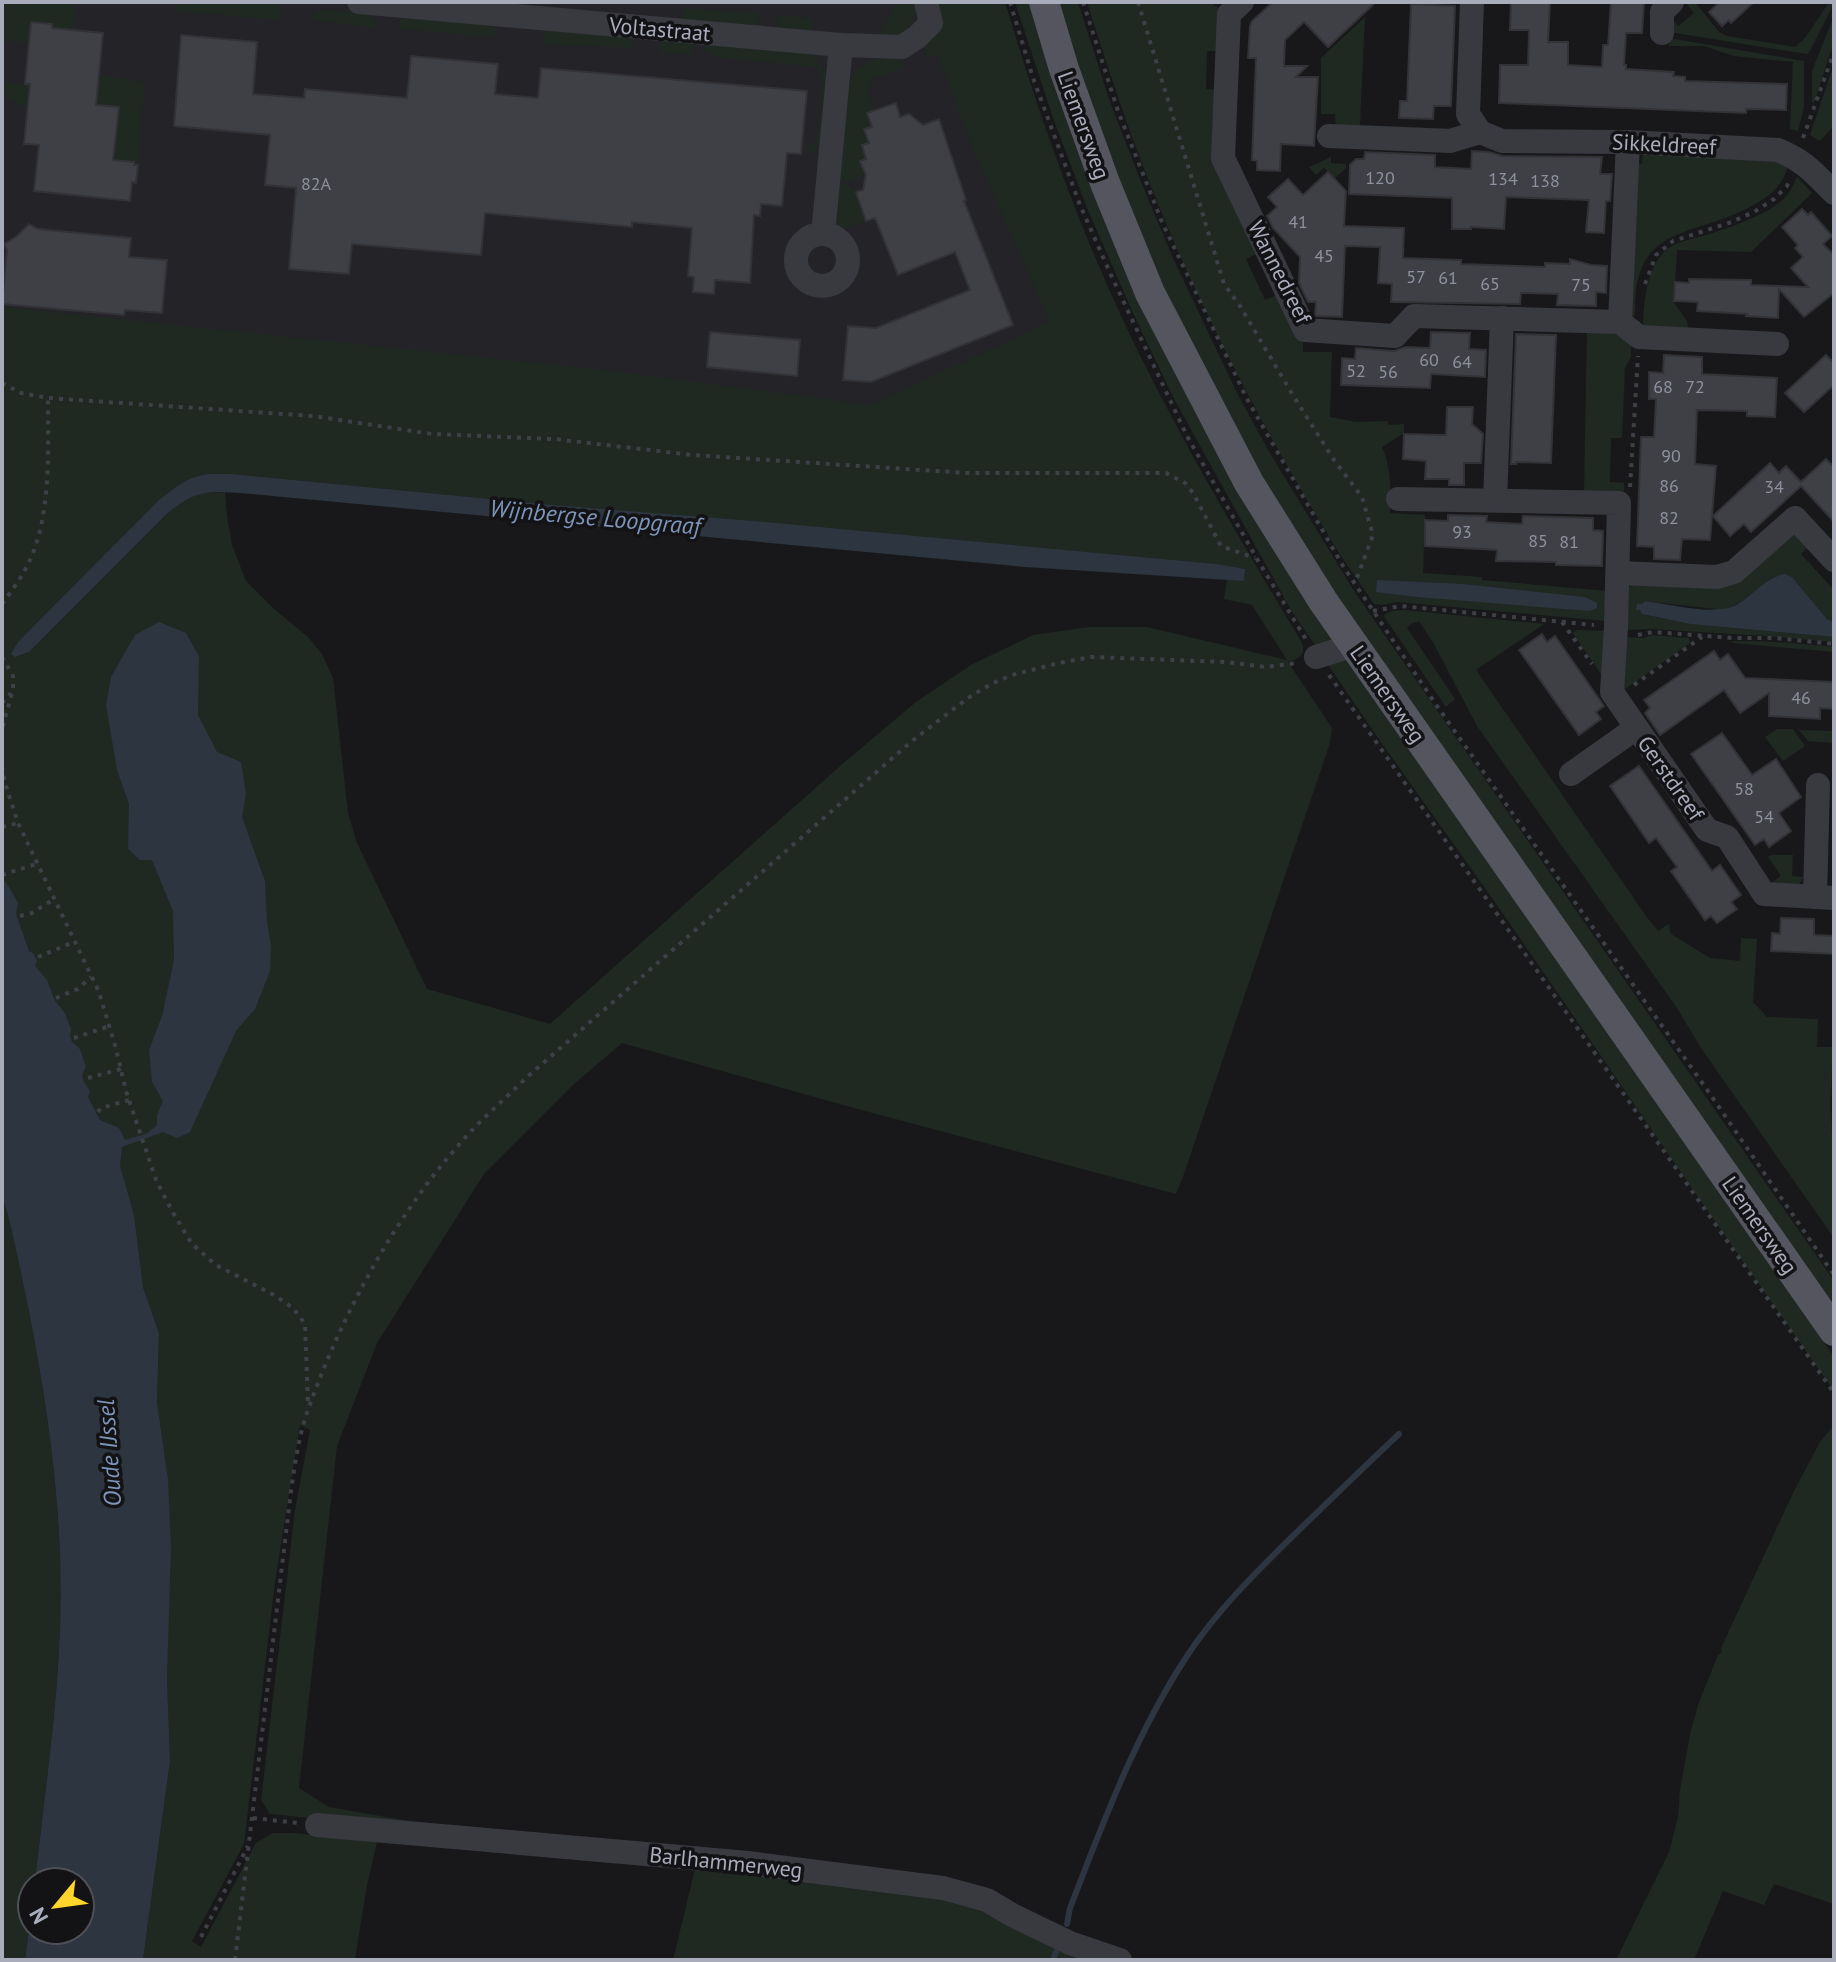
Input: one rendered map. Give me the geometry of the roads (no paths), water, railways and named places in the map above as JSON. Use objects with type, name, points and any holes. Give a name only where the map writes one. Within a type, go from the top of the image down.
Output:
[{"type":"main road","name":"Liemersweg","points":[[1044,2],[1064,69],[1105,183],[1150,293],[1249,483],[1323,601],[1834,1331]]},
{"type":"street","name":"Voltastraat","points":[[359,2],[415,4],[841,45],[902,47],[931,23],[926,2]]},
{"type":"street","name":"Wannedreef","points":[[1242,2],[1229,14],[1223,158],[1305,330],[1395,336],[1414,316],[1620,322]]},
{"type":"street","points":[[1472,2],[1468,114],[1480,132]]},
{"type":"street","points":[[1662,33],[1662,12],[1672,2]]},
{"type":"street","points":[[823,234],[841,45]]},
{"type":"street","name":"Sikkeldreef","points":[[1329,136],[1450,141],[1480,132],[1502,141],[1628,142],[1778,150],[1809,167],[1834,193]]},
{"type":"street","points":[[1628,142],[1620,322],[1639,337],[1777,344]]},
{"type":"street","points":[[1495,500],[1502,318]]},
{"type":"street","points":[[1398,499],[1619,503],[1618,573],[1717,577],[1734,572],[1795,518],[1834,560]]},
{"type":"street","name":"Gerstdreef","points":[[1618,573],[1614,695],[1707,830],[1727,837],[1764,894],[1825,897],[1818,785]]},
{"type":"street","points":[[1316,657],[1354,645]]},
{"type":"street","name":"Gerstdreef","points":[[1571,774],[1636,728]]},
{"type":"street","name":"Barlhammerweg","points":[[317,1825],[748,1863],[943,1888],[987,1900],[1070,1943],[1120,1960]]},
{"type":"water","name":"Wijnbergse Loopgraaf","points":[[208,474],[1216,564],[1245,569],[1244,581],[1025,567],[215,492],[196,496],[176,507],[29,652],[15,657],[11,654],[18,642],[159,500],[188,480]]},
{"type":"water","points":[[1785,574],[1792,577],[1827,619],[1834,622],[1834,637],[1690,624],[1636,610],[1637,604],[1645,601],[1705,610],[1728,608]]},
{"type":"water","points":[[1377,580],[1463,584],[1585,597],[1597,603],[1597,608],[1589,611],[1376,592]]},
{"type":"water","name":"Oude IJssel","points":[[159,622],[186,633],[199,656],[198,715],[217,752],[241,762],[246,793],[242,817],[265,881],[270,971],[255,1009],[236,1031],[190,1132],[177,1138],[163,1132],[122,1147],[120,1166],[134,1215],[143,1287],[159,1333],[157,1402],[168,1479],[171,1548],[167,1676],[170,1761],[143,1960],[25,1960],[27,1946],[96,1946],[96,1866],[37,1866],[58,1660],[60,1547],[53,1466],[36,1347],[2,1194],[2,878],[18,903],[16,914],[29,951],[37,961],[35,966],[47,980],[55,1001],[65,1013],[72,1042],[80,1049],[86,1067],[82,1075],[90,1091],[88,1097],[100,1120],[119,1128],[125,1140],[146,1134],[157,1125],[157,1115],[163,1101],[152,1082],[149,1050],[162,1016],[174,960],[173,911],[152,860],[140,860],[128,849],[129,804],[117,770],[106,705],[111,677],[135,635]]},
{"type":"waterway","points":[[1067,1924],[1070,1908],[1121,1780],[1151,1718],[1185,1659],[1210,1624],[1252,1576],[1399,1434]]},
{"type":"waterway","points":[[1053,1960],[1056,1952]]}]
